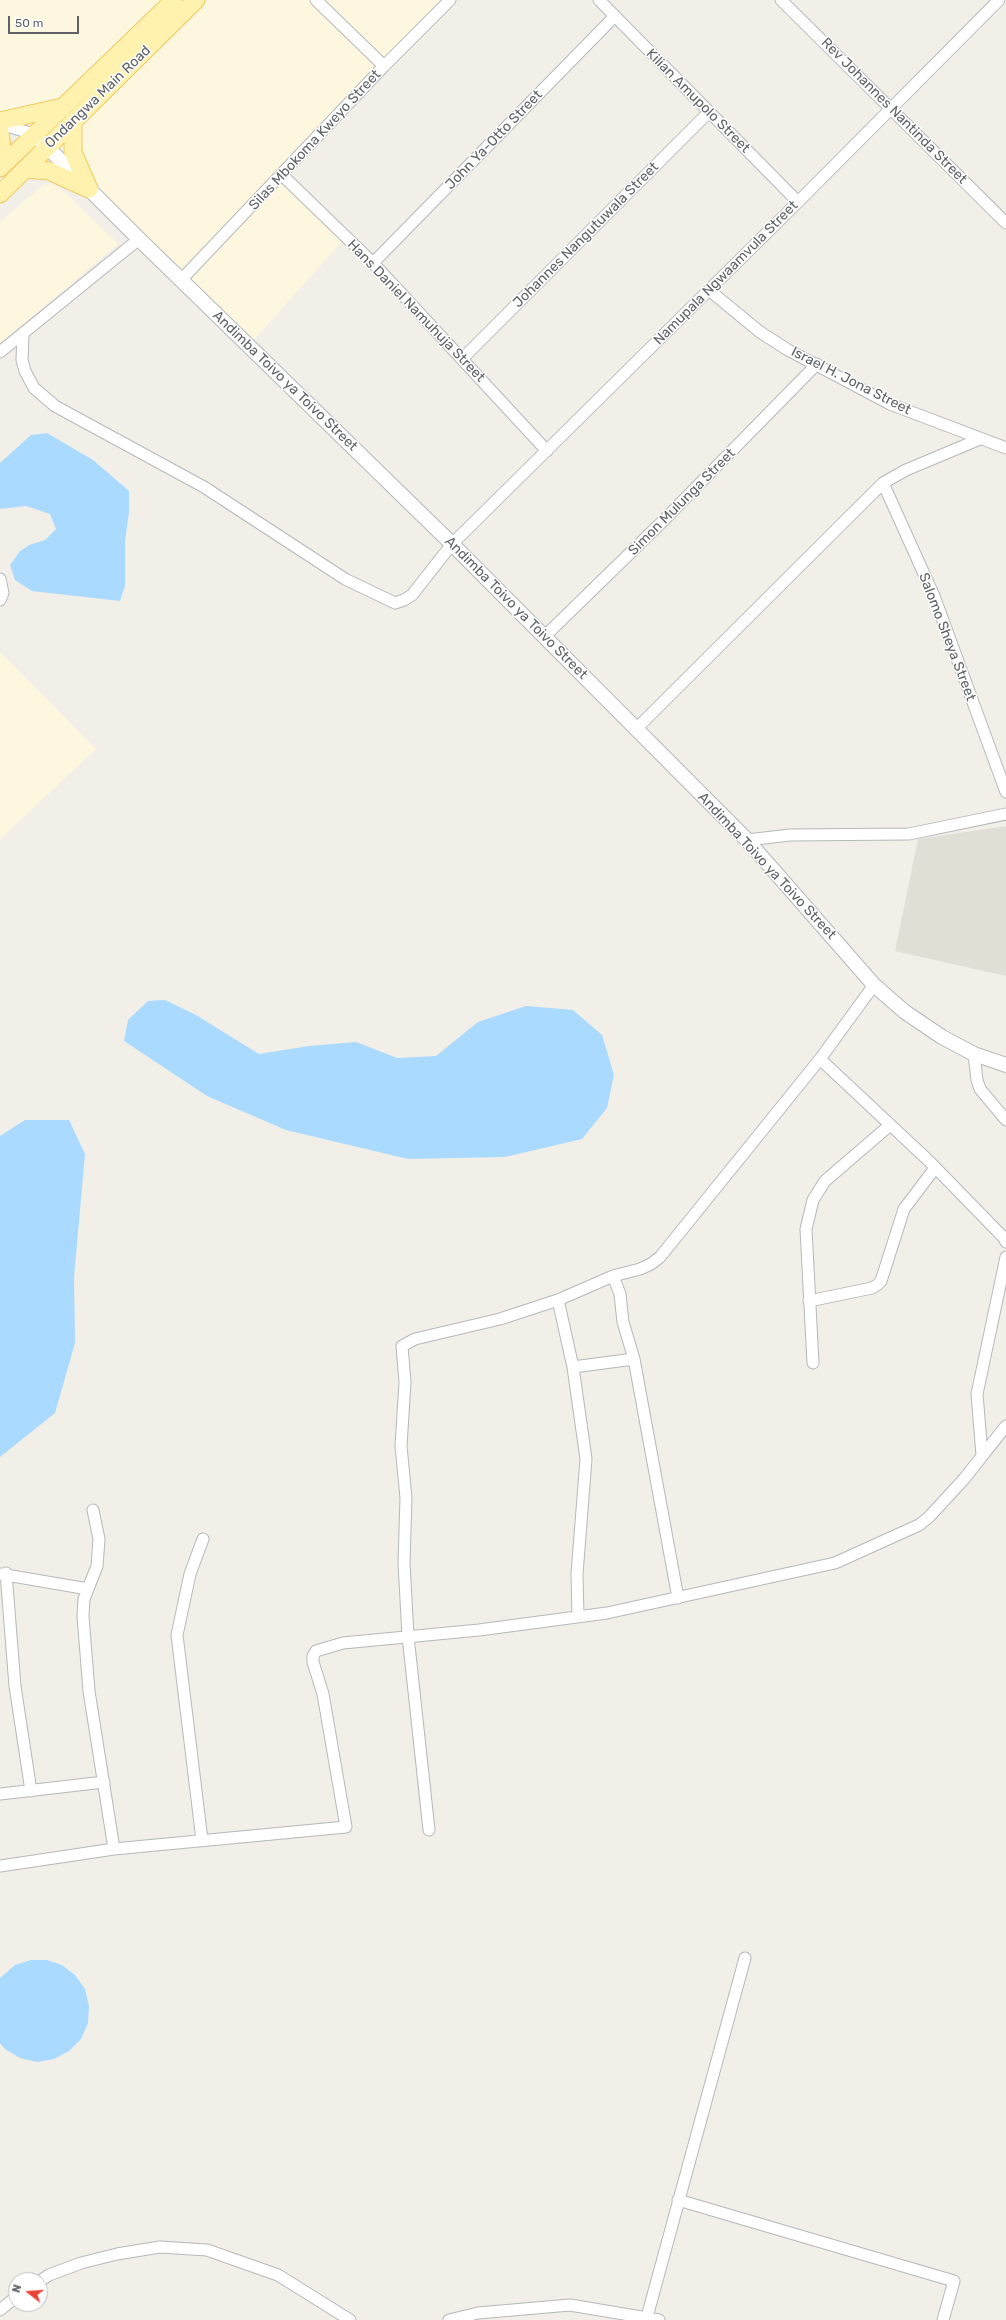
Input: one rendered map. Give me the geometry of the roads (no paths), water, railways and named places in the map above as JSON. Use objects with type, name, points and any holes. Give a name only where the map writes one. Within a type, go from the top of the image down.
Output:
[{"type":"main road","name":"Ondangwa Main Road","points":[[0,167],[174,0]]},
{"type":"main road","name":"Ondangwa Main Road","points":[[0,194],[196,0]]},
{"type":"main road","points":[[0,121],[62,107]]},
{"type":"main road","points":[[73,121],[74,152],[89,189]]},
{"type":"main road","points":[[0,132],[3,155],[0,167]]},
{"type":"main road","points":[[25,169],[48,171],[89,189]]},
{"type":"street","points":[[316,0],[384,66]]},
{"type":"street","name":"Silas Mbokoma Kweyo Street","points":[[181,280],[384,66],[450,0]]},
{"type":"street","name":"Kilian Amupolo Street","points":[[599,0],[798,202]]},
{"type":"street","name":"Rev Johannes Nantinda Street","points":[[781,0],[891,107],[1006,223]]},
{"type":"street","name":"Namupala Ngwaamvula Street","points":[[23,333],[22,360],[25,371],[34,388],[55,406],[204,487],[345,579],[395,602],[404,600],[412,595],[452,544],[798,202],[999,0]]},
{"type":"street","name":"John Ya-Otto Street","points":[[373,264],[615,16]]},
{"type":"street","name":"Johannes Nangutuwala Street","points":[[463,358],[708,112]]},
{"type":"street","points":[[0,124],[34,134]]},
{"type":"street","name":"Andimba Toivo ya Toivo Street","points":[[34,134],[138,239],[452,544],[747,840],[874,985],[904,1012],[942,1037],[974,1054],[1006,1065]]},
{"type":"street","name":"Hans Daniel Namuhuja Street","points":[[282,175],[373,264],[463,358],[547,451]]},
{"type":"street","points":[[0,352],[138,239]]},
{"type":"street","name":"Israel H. Jona Street","points":[[709,290],[760,332],[788,350],[890,404],[1006,448]]},
{"type":"street","name":"Simon Mulunga Street","points":[[544,637],[658,526],[817,364]]},
{"type":"street","points":[[636,729],[883,483],[906,470],[980,439]]},
{"type":"street","name":"Salomo Sheya Street","points":[[883,483],[934,596],[1006,792]]},
{"type":"street","points":[[0,579],[3,593],[0,600]]},
{"type":"street","points":[[747,840],[790,835],[901,834],[1006,814]]},
{"type":"street","points":[[429,1830],[408,1636],[404,1563],[406,1498],[401,1460],[405,1393],[402,1346],[415,1339],[500,1319],[558,1300],[613,1276],[640,1269],[660,1257],[820,1059],[874,985]]},
{"type":"street","points":[[974,1054],[977,1080],[980,1089],[1006,1120]]},
{"type":"street","points":[[820,1059],[935,1168],[1004,1238],[1006,1242]]},
{"type":"street","points":[[813,1363],[806,1229],[813,1200],[826,1181],[890,1125]]},
{"type":"street","points":[[809,1301],[872,1288],[877,1285],[904,1209],[935,1168]]},
{"type":"street","points":[[982,1455],[977,1394],[1006,1257]]},
{"type":"street","points":[[613,1276],[620,1294],[623,1322],[634,1358],[678,1598]]},
{"type":"street","points":[[558,1300],[573,1367],[586,1459],[577,1574],[578,1617]]},
{"type":"street","points":[[573,1367],[634,1358]]},
{"type":"street","points":[[0,1866],[114,1849],[346,1827],[323,1694],[313,1656],[316,1651],[343,1643],[479,1630],[607,1613],[836,1563],[905,1531],[929,1517],[964,1479],[1006,1426]]},
{"type":"street","points":[[93,1510],[99,1539],[97,1566],[84,1598],[83,1616],[89,1691],[114,1849]]},
{"type":"street","points":[[202,1840],[177,1635],[190,1574],[203,1539]]},
{"type":"street","points":[[31,1791],[15,1686],[3,1573],[88,1589]]},
{"type":"street","points":[[0,1794],[104,1782]]},
{"type":"street","points":[[647,2317],[745,1958]]},
{"type":"street","points":[[678,2200],[954,2281],[943,2320]]},
{"type":"street","points":[[48,2275],[81,2263],[117,2254],[160,2247],[207,2250],[278,2275],[350,2320]]},
{"type":"street","points":[[0,2310],[8,2304]]},
{"type":"street","points":[[449,2320],[478,2313],[570,2305],[659,2320]]},
{"type":"water","points":[[47,433],[93,460],[129,491],[129,512],[125,541],[125,586],[120,601],[32,591],[15,580],[10,565],[20,551],[29,545],[45,540],[56,529],[50,514],[26,506],[0,509],[0,463],[31,435]]},
{"type":"water","points":[[165,1000],[196,1015],[259,1054],[309,1046],[356,1042],[397,1058],[436,1056],[478,1022],[526,1006],[573,1010],[602,1035],[614,1075],[607,1108],[582,1139],[505,1157],[408,1159],[286,1130],[207,1096],[124,1041],[128,1020],[148,1001]]},
{"type":"water","points":[[25,1120],[69,1120],[85,1154],[74,1277],[75,1343],[55,1413],[0,1457],[0,1136]]},
{"type":"water","points":[[31,1960],[47,1960],[62,1965],[75,1975],[85,1989],[89,2006],[88,2023],[81,2039],[69,2051],[54,2059],[37,2062],[20,2058],[5,2049],[0,2043],[0,1978],[15,1965]]}]
